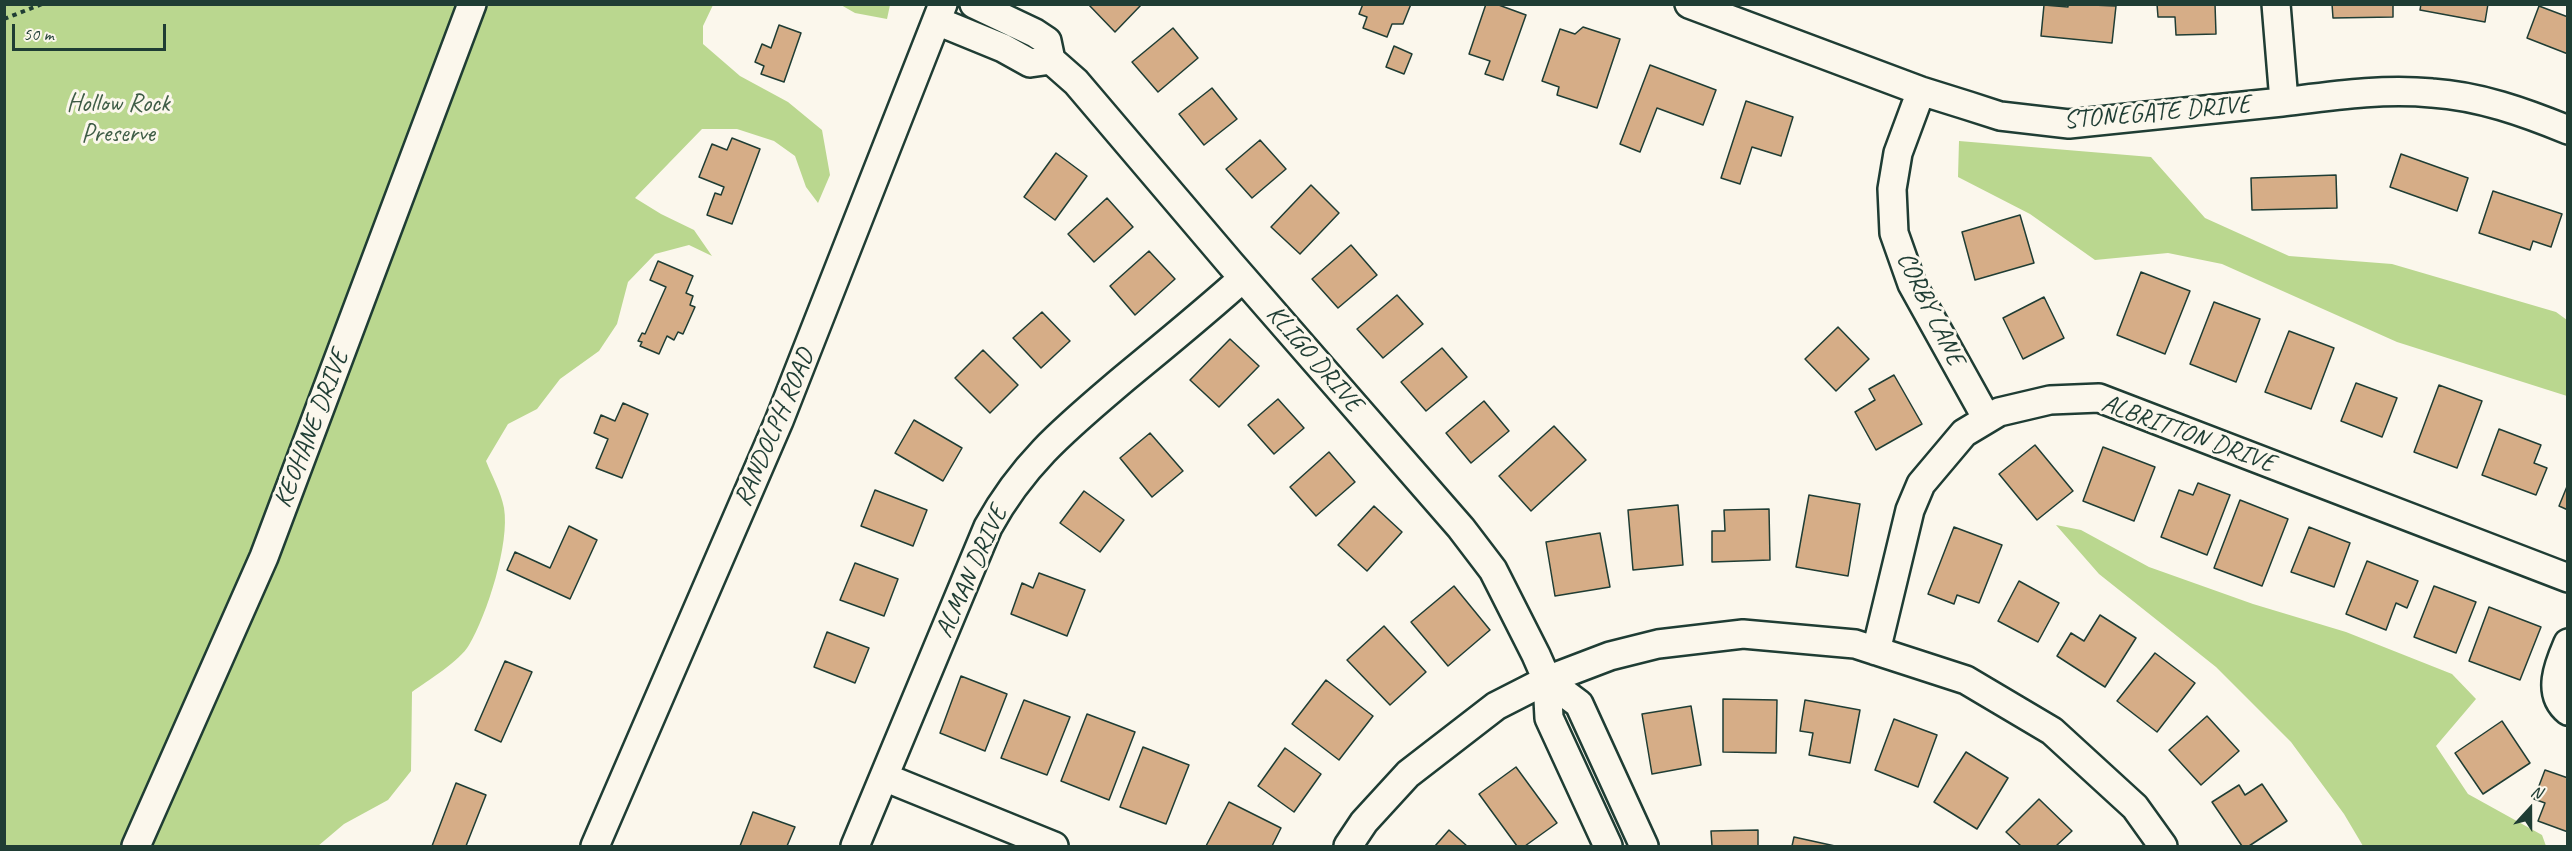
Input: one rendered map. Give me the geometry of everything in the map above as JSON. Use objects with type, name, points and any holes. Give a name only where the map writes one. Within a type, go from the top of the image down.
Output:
[{"type":"street","name":"KEOHANE DRIVE","points":[[136,846],[264,557],[471,4]]},
{"type":"street","name":"KLIGO DRIVE","points":[[974,4],[1047,41],[1051,60],[1076,82],[1468,537],[1493,570],[1547,680],[1549,718],[1608,846]]},
{"type":"street","name":"STONEGATE DRIVE","points":[[1689,4],[1921,91],[2000,116],[2069,124],[2387,92],[2432,93],[2480,100],[2528,114],[2568,130]]},
{"type":"street","points":[[2276,4],[2284,101]]},
{"type":"street","points":[[936,10],[1030,63],[1051,60]]},
{"type":"street","name":"RANDOLPH ROAD","points":[[595,846],[779,421],[936,10]]},
{"type":"street","name":"CORBY LANE","points":[[1921,91],[1898,153],[1892,189],[1894,233],[1912,284],[1987,419]]},
{"type":"street","name":"ALMAN DRIVE","points":[[855,846],[988,527],[1003,499],[1021,474],[1055,438],[1243,278]]},
{"type":"street","name":"ALBRITTON DRIVE","points":[[1876,651],[1910,510],[1921,484],[1964,433],[1999,412],[2049,400],[2099,398],[2568,578]]},
{"type":"street","points":[[1348,846],[1364,822],[1408,774],[1496,706],[1547,680],[1610,656],[1658,644],[1743,634],[1855,644],[1966,680],[2052,731],[2135,807],[2163,846]]},
{"type":"street","points":[[2568,643],[2557,673],[2555,690],[2563,708],[2568,711]]},
{"type":"street","name":"KLIGO DRIVE","points":[[1547,680],[1579,704],[1644,846]]},
{"type":"street","points":[[884,777],[1054,846]]},
{"type":"path","points":[[4,19],[42,4]]},
{"type":"green space","name":"Hollow Rock Preserve","points":[[4,5],[713,5],[703,26],[703,44],[740,76],[788,102],[822,130],[830,175],[818,203],[806,187],[795,156],[774,141],[737,129],[702,129],[635,198],[694,230],[712,256],[689,245],[655,254],[628,282],[617,324],[599,351],[560,379],[537,409],[508,424],[486,461],[503,502],[505,523],[496,578],[476,632],[458,658],[412,692],[411,771],[388,800],[344,824],[318,846],[5,846]]},
{"type":"green space","points":[[841,5],[890,5],[887,19],[855,13]]},
{"type":"green space","points":[[1959,141],[2151,157],[2205,218],[2289,256],[2392,264],[2556,312],[2567,320],[2567,396],[2397,342],[2222,264],[2168,253],[2095,260],[2030,214],[1958,177]]},
{"type":"green space","points":[[2056,525],[2081,530],[2149,567],[2253,604],[2346,632],[2452,674],[2476,699],[2436,746],[2468,794],[2542,835],[2546,846],[2363,846],[2344,814],[2291,742],[2216,667],[2099,574]]},
{"type":"building","points":[[1088,4],[1142,4],[1115,32]]},
{"type":"building","points":[[1363,4],[1411,4],[1403,24],[1392,24],[1387,37],[1363,28],[1367,17],[1359,14]]},
{"type":"building","points":[[1486,4],[1496,4],[1526,15],[1503,80],[1485,74],[1490,61],[1469,54]]},
{"type":"building","points":[[2068,4],[2116,6],[2112,43],[2041,36],[2044,5],[2068,7]]},
{"type":"building","points":[[2157,4],[2215,4],[2216,34],[2176,35],[2175,17],[2158,17]]},
{"type":"building","points":[[2332,4],[2393,4],[2393,17],[2333,18]]},
{"type":"building","points":[[2421,4],[2488,4],[2485,22],[2420,10]]},
{"type":"building","points":[[2539,6],[2568,17],[2568,54],[2527,38]]},
{"type":"building","points":[[779,25],[801,33],[784,82],[761,74],[764,66],[755,62],[762,44],[771,48]]},
{"type":"building","points":[[1583,27],[1620,39],[1597,108],[1557,95],[1559,87],[1542,81],[1560,29],[1575,34]]},
{"type":"building","points":[[1173,28],[1198,58],[1158,92],[1132,62]]},
{"type":"building","points":[[1394,46],[1412,54],[1404,74],[1386,67]]},
{"type":"building","points":[[1650,65],[1716,90],[1703,125],[1657,108],[1640,152],[1620,144]]},
{"type":"building","points":[[1212,88],[1237,119],[1204,145],[1179,114]]},
{"type":"building","points":[[1746,101],[1793,117],[1781,156],[1752,147],[1740,184],[1721,178]]},
{"type":"building","points":[[732,138],[760,149],[732,224],[707,215],[715,193],[721,195],[724,187],[699,177],[712,144],[727,150]]},
{"type":"building","points":[[1260,140],[1286,169],[1252,198],[1226,169]]},
{"type":"building","points":[[1056,153],[1087,176],[1055,220],[1024,197]]},
{"type":"building","points":[[2401,154],[2468,178],[2457,211],[2390,187]]},
{"type":"building","points":[[2336,175],[2337,208],[2252,210],[2251,178]]},
{"type":"building","points":[[1311,185],[1339,213],[1300,254],[1271,227]]},
{"type":"building","points":[[2493,191],[2562,214],[2551,247],[2533,241],[2530,250],[2479,233]]},
{"type":"building","points":[[1107,198],[1133,227],[1094,262],[1068,234]]},
{"type":"building","points":[[2020,215],[2034,263],[1975,280],[1962,232]]},
{"type":"building","points":[[1351,245],[1377,275],[1338,308],[1312,279]]},
{"type":"building","points":[[1149,251],[1175,279],[1135,315],[1110,286]]},
{"type":"building","points":[[658,261],[693,276],[686,293],[693,296],[690,305],[695,307],[683,334],[678,332],[674,340],[667,336],[659,354],[640,346],[642,342],[638,341],[642,333],[645,334],[666,287],[650,280]]},
{"type":"building","points":[[2141,272],[2190,291],[2165,354],[2117,335]]},
{"type":"building","points":[[1397,295],[1423,324],[1383,358],[1357,329]]},
{"type":"building","points":[[2044,297],[2064,338],[2023,359],[2003,318]]},
{"type":"building","points":[[2214,302],[2260,319],[2236,382],[2190,364]]},
{"type":"building","points":[[1042,312],[1070,341],[1041,368],[1013,338]]},
{"type":"building","points":[[1838,327],[1869,359],[1836,391],[1805,359]]},
{"type":"building","points":[[2289,331],[2334,348],[2311,409],[2265,392]]},
{"type":"building","points":[[1230,339],[1259,366],[1219,407],[1190,380]]},
{"type":"building","points":[[1442,348],[1467,377],[1426,411],[1401,382]]},
{"type":"building","points":[[983,350],[1018,385],[990,413],[955,378]]},
{"type":"building","points":[[1894,375],[1922,424],[1876,450],[1855,412],[1875,400],[1869,389]]},
{"type":"building","points":[[2356,383],[2397,398],[2382,437],[2341,421]]},
{"type":"building","points":[[2439,385],[2482,401],[2457,468],[2414,452]]},
{"type":"building","points":[[1278,399],[1304,428],[1274,454],[1248,425]]},
{"type":"building","points":[[1484,401],[1509,431],[1471,463],[1446,433]]},
{"type":"building","points":[[623,403],[648,414],[622,478],[596,468],[608,439],[594,433],[601,415],[615,421]]},
{"type":"building","points":[[914,420],[962,448],[943,481],[895,453]]},
{"type":"building","points":[[1554,426],[1586,460],[1531,511],[1499,476]]},
{"type":"building","points":[[2499,429],[2541,445],[2534,463],[2547,468],[2536,495],[2482,475]]},
{"type":"building","points":[[1150,433],[1183,471],[1152,497],[1120,458]]},
{"type":"building","points":[[2035,445],[2073,491],[2037,520],[1999,474]]},
{"type":"building","points":[[2103,447],[2155,467],[2134,521],[2083,501]]},
{"type":"building","points":[[1329,452],[1355,482],[1316,516],[1290,487]]},
{"type":"building","points":[[2198,483],[2230,495],[2207,555],[2161,537],[2179,490],[2193,495]]},
{"type":"building","points":[[2568,484],[2568,510],[2559,506]]},
{"type":"building","points":[[875,490],[927,510],[913,546],[861,526]]},
{"type":"building","points":[[1084,491],[1124,520],[1100,552],[1060,523]]},
{"type":"building","points":[[1809,495],[1860,504],[1848,576],[1796,567]]},
{"type":"building","points":[[2240,500],[2288,519],[2262,586],[2214,568]]},
{"type":"building","points":[[1678,505],[1683,565],[1633,570],[1628,510]]},
{"type":"building","points":[[1374,506],[1402,532],[1367,571],[1338,545]]},
{"type":"building","points":[[1769,509],[1770,560],[1712,562],[1712,531],[1725,531],[1724,510]]},
{"type":"building","points":[[569,526],[597,540],[570,599],[507,570],[515,552],[550,568]]},
{"type":"building","points":[[1954,527],[2002,545],[1979,603],[1957,595],[1954,604],[1928,594]]},
{"type":"building","points":[[2309,527],[2350,543],[2334,587],[2291,572]]},
{"type":"building","points":[[1600,533],[1610,587],[1555,596],[1546,542]]},
{"type":"building","points":[[2367,561],[2418,581],[2407,608],[2396,603],[2386,630],[2346,614]]},
{"type":"building","points":[[855,563],[898,579],[884,616],[840,600]]},
{"type":"building","points":[[1039,573],[1085,590],[1067,636],[1011,614],[1022,583],[1033,588]]},
{"type":"building","points":[[2019,581],[2059,603],[2038,642],[1998,621]]},
{"type":"building","points":[[1454,586],[1490,630],[1448,666],[1411,622]]},
{"type":"building","points":[[2434,586],[2476,602],[2456,653],[2414,637]]},
{"type":"building","points":[[2489,607],[2541,627],[2520,680],[2469,661]]},
{"type":"building","points":[[2100,615],[2136,638],[2105,687],[2057,656],[2071,633],[2084,641]]},
{"type":"building","points":[[1384,626],[1426,672],[1390,705],[1347,660]]},
{"type":"building","points":[[827,632],[869,648],[855,683],[814,667]]},
{"type":"building","points":[[2155,653],[2195,683],[2157,732],[2117,701]]},
{"type":"building","points":[[505,661],[532,672],[501,742],[475,730]]},
{"type":"building","points":[[961,676],[1007,694],[985,751],[940,733]]},
{"type":"building","points":[[1326,680],[1373,716],[1339,760],[1292,724]]},
{"type":"building","points":[[1723,699],[1777,700],[1776,753],[1723,752]]},
{"type":"building","points":[[1024,700],[1070,717],[1047,775],[1001,758]]},
{"type":"building","points":[[1805,700],[1860,710],[1850,763],[1809,755],[1813,733],[1800,731]]},
{"type":"building","points":[[1691,706],[1701,765],[1652,774],[1642,714]]},
{"type":"building","points":[[1087,714],[1135,732],[1109,800],[1061,781]]},
{"type":"building","points":[[2207,716],[2239,751],[2201,785],[2169,750]]},
{"type":"building","points":[[1894,719],[1937,735],[1918,787],[1875,770]]},
{"type":"building","points":[[2502,721],[2530,763],[2483,794],[2455,753]]},
{"type":"building","points":[[1143,747],[1189,765],[1166,824],[1120,807]]},
{"type":"building","points":[[1285,748],[1321,774],[1294,812],[1258,786]]},
{"type":"building","points":[[1966,752],[2008,778],[1977,829],[1934,802]]},
{"type":"building","points":[[1516,767],[1557,823],[1525,846],[1517,846],[1479,794]]},
{"type":"building","points":[[2545,770],[2568,778],[2568,832],[2538,821],[2545,803],[2534,799]]},
{"type":"building","points":[[456,783],[486,795],[466,846],[432,846]]},
{"type":"building","points":[[2262,784],[2287,821],[2249,846],[2242,846],[2212,802],[2239,785],[2245,795]]},
{"type":"building","points":[[2039,799],[2072,831],[2056,846],[2021,846],[2006,832]]},
{"type":"building","points":[[1229,802],[1281,828],[1272,846],[1206,846]]},
{"type":"building","points":[[753,812],[795,827],[787,846],[740,846]]},
{"type":"building","points":[[1449,830],[1467,846],[1435,846]]},
{"type":"building","points":[[1758,830],[1758,846],[1712,846],[1711,831]]},
{"type":"building","points":[[1794,837],[1835,846],[1792,846]]}]
